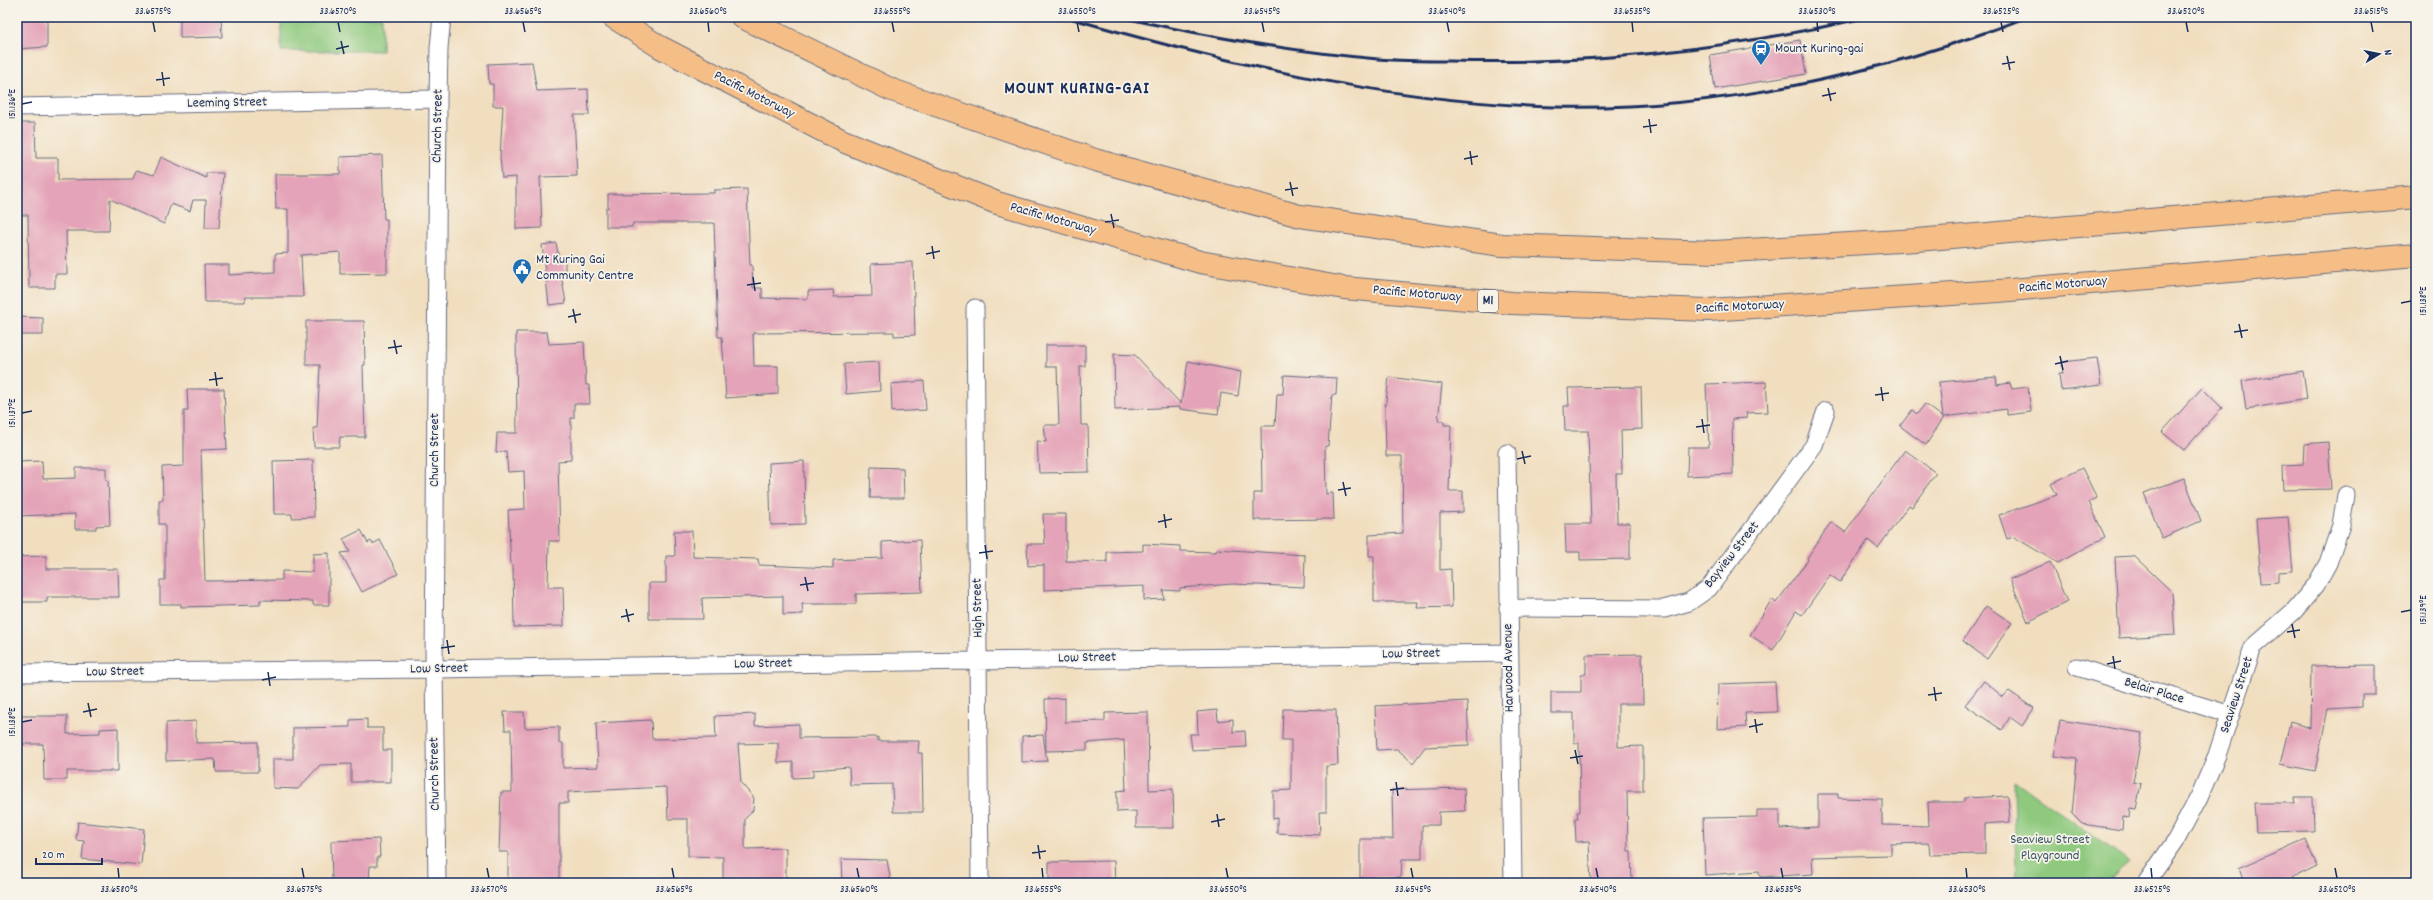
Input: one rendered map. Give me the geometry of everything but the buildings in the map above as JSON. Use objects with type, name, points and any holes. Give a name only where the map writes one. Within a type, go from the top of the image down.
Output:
[{"type":"highway","name":"Pacific Motorway","points":[[613,17],[660,47],[843,141],[997,202],[1200,262],[1344,288],[1512,303],[1708,310],[2007,290],[2416,255]]},
{"type":"highway","points":[[742,17],[892,90],[1095,160],[1300,216],[1502,245],[1715,252],[1917,240],[2416,197]]},
{"type":"street","name":"Church Street","points":[[437,883],[434,669],[438,99],[439,48],[442,17]]},
{"type":"street","name":"Leeming Street","points":[[17,107],[438,99]]},
{"type":"street","name":"High Street","points":[[975,308],[980,883]]},
{"type":"street","name":"Bayview Street","points":[[1508,608],[1664,609],[1688,602],[1709,588],[1814,445],[1826,411]]},
{"type":"street","name":"Harwood Avenue","points":[[1507,453],[1512,883]]},
{"type":"street","name":"Seaview Street","points":[[2146,883],[2176,840],[2199,798],[2217,755],[2253,647],[2294,611],[2316,585],[2328,563],[2341,525],[2346,495]]},
{"type":"street","name":"Low Street","points":[[17,673],[434,669],[1509,653]]},
{"type":"street","name":"Belair Place","points":[[2077,667],[2231,715]]},
{"type":"green space","points":[[281,17],[382,17],[382,51],[281,51]]},
{"type":"green space","name":"Seaview Street Playground","points":[[2014,780],[2130,862],[2106,883],[2016,883]]},
{"type":"railway","points":[[1066,17],[1186,50],[1308,77],[1431,97],[1493,104],[1555,107],[1615,107],[1675,103],[1736,96],[1796,85],[1855,72],[1913,56],[1971,38],[2027,17]]},
{"type":"railway","points":[[1120,17],[1184,31],[1281,48],[1345,56],[1405,61],[1504,62],[1609,57],[1713,46],[1765,38],[1869,17]]},
{"type":"place","name":"Mount Kuring-gai","points":[[1761,66]]},
{"type":"place","name":"Mt Kuring Gai Community Centre","points":[[522,285]]},
{"type":"district","name":"MOUNT KURING-GAI","points":[[1077,89]]}]
